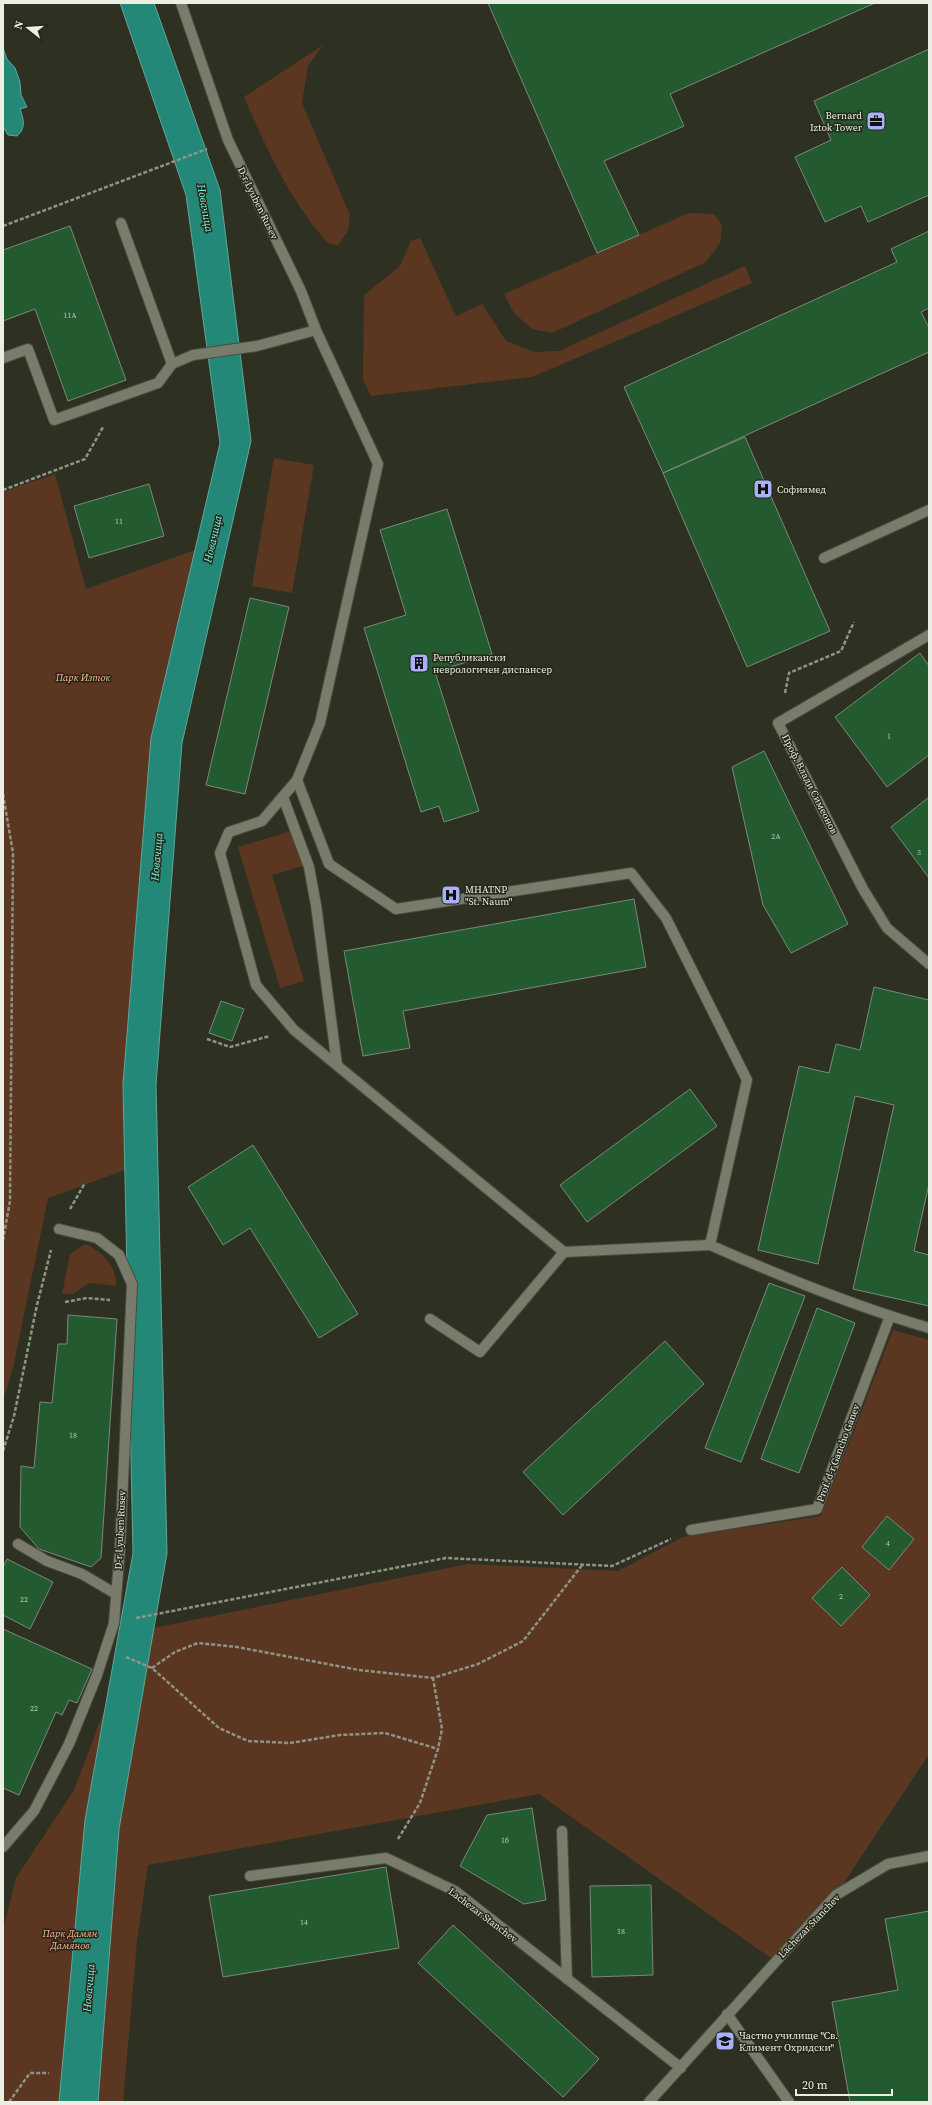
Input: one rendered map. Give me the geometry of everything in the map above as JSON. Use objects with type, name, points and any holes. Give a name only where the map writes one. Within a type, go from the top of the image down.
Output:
[{"type":"street","name":"D-r Lyuben Rusev","points":[[181,3],[228,140],[298,284],[316,330],[378,464],[320,723],[297,780],[262,821],[229,832],[220,854],[256,985],[294,1030],[564,1252]]},
{"type":"street","points":[[121,223],[172,364]]},
{"type":"street","points":[[3,358],[28,349],[54,420],[158,383],[172,364],[193,355],[257,346],[316,330]]},
{"type":"street","points":[[824,558],[929,510]]},
{"type":"street","name":"Проф. Влади Симеонов","points":[[929,635],[778,722],[863,889],[887,928],[929,964]]},
{"type":"street","points":[[297,780],[329,864],[396,909],[632,873],[666,918],[747,1080],[710,1246]]},
{"type":"street","points":[[283,797],[309,867],[316,905],[337,1065]]},
{"type":"street","name":"D-r Lyuben Rusev","points":[[3,1847],[34,1811],[69,1744],[114,1623],[132,1284],[119,1255],[97,1238],[60,1229]]},
{"type":"street","points":[[430,1319],[480,1352],[564,1252],[710,1246],[782,1277],[890,1316],[929,1328]]},
{"type":"street","name":"Prof. d-r Gancho Ganev","points":[[691,1530],[817,1509],[890,1316]]},
{"type":"street","points":[[18,1544],[47,1561],[82,1574],[116,1594]]},
{"type":"street","points":[[562,1831],[567,1979]]},
{"type":"street","name":"Lachezar Stanchev","points":[[649,2102],[836,1895],[888,1864],[929,1856]]},
{"type":"street","points":[[250,1876],[386,1858]]},
{"type":"street","name":"Lachezar Stanchev","points":[[386,1858],[454,1891],[681,2068]]},
{"type":"street","points":[[727,2014],[789,2102]]},
{"type":"path","points":[[3,226],[210,148]]},
{"type":"path","points":[[3,490],[85,459],[120,397]]},
{"type":"path","points":[[778,722],[788,673],[841,651],[854,622]]},
{"type":"path","points":[[3,794],[13,861],[10,1201],[3,1240]]},
{"type":"path","points":[[208,1039],[230,1047],[294,1030]]},
{"type":"path","points":[[3,1451],[14,1416],[47,1258],[60,1229],[85,1182]]},
{"type":"path","points":[[65,1302],[87,1298],[131,1301]]},
{"type":"path","points":[[114,1623],[284,1591],[446,1558],[612,1566],[691,1530]]},
{"type":"path","points":[[152,1668],[174,1652],[198,1643],[237,1647],[359,1670],[432,1678],[478,1664],[523,1641],[583,1564]]},
{"type":"path","points":[[105,1649],[152,1668],[219,1728],[248,1741],[290,1743],[340,1735],[385,1733],[438,1749]]},
{"type":"path","points":[[386,1858],[420,1804],[438,1749],[442,1729],[432,1678]]},
{"type":"path","points":[[9,2102],[30,2073],[49,2073]]},
{"type":"green space","points":[[323,45],[308,66],[302,103],[350,215],[348,231],[338,245],[329,244],[302,211],[280,174],[244,97]]},
{"type":"green space","points":[[689,213],[714,214],[722,225],[720,243],[706,262],[552,333],[532,329],[514,313],[504,294]]},
{"type":"green space","points":[[420,238],[456,316],[482,304],[506,341],[535,352],[559,351],[745,266],[752,283],[532,377],[371,396],[363,380],[364,295],[400,266],[411,241]]},
{"type":"green space","points":[[274,458],[314,465],[292,593],[252,586]]},
{"type":"green space","name":"Парк Изток","points":[[55,474],[86,589],[195,550],[151,739],[123,1084],[125,1170],[48,1198],[13,1368],[3,1401],[3,492]]},
{"type":"green space","points":[[295,830],[306,865],[272,875],[304,981],[280,988],[238,847]]},
{"type":"green space","points":[[85,1244],[98,1251],[108,1260],[114,1272],[116,1286],[89,1283],[73,1294],[62,1294],[70,1254]]},
{"type":"green space","name":"Парк Дамян Дамянов","points":[[893,1330],[929,1340],[929,1754],[836,1895],[775,1961],[539,1794],[148,1865],[137,1941],[123,2102],[3,2102],[3,1930],[16,1878],[74,1790],[134,1632],[468,1564],[618,1571],[683,1537],[821,1516]]},
{"type":"water","name":"Новачица","points":[[120,3],[154,3],[220,190],[251,441],[182,743],[156,1085],[167,1553],[119,1829],[98,2102],[59,2102],[85,1820],[133,1553],[123,1084],[151,738],[220,443],[186,195]]},
{"type":"water","points":[[3,48],[7,59],[15,68],[20,82],[21,95],[27,107],[20,109],[23,127],[17,136],[8,135],[3,127]]},
{"type":"building","points":[[488,3],[875,3],[670,94],[684,126],[604,161],[639,235],[597,253]]},
{"type":"building","name":"Bernard Iztok Tower","points":[[929,49],[929,195],[868,222],[861,206],[825,222],[795,157],[831,140],[814,101]]},
{"type":"building","points":[[70,226],[126,380],[68,401],[35,309],[3,321],[3,250]]},
{"type":"building","points":[[929,231],[929,308],[921,312],[929,328],[929,352],[663,473],[624,387],[897,262],[891,249]]},
{"type":"building","points":[[745,437],[830,631],[747,667],[663,473]]},
{"type":"building","points":[[149,484],[164,536],[89,558],[74,506]]},
{"type":"building","name":"Републикански неврологичен диспансер","points":[[447,509],[492,654],[435,672],[479,811],[444,822],[439,806],[421,812],[364,628],[406,615],[380,530]]},
{"type":"building","points":[[250,598],[289,607],[245,794],[206,785]]},
{"type":"building","points":[[920,653],[929,666],[929,755],[887,787],[835,717]]},
{"type":"building","points":[[764,751],[848,924],[791,953],[763,905],[732,767]]},
{"type":"building","points":[[929,797],[929,878],[891,827]]},
{"type":"building","points":[[634,899],[646,967],[403,1011],[410,1048],[363,1056],[344,951]]},
{"type":"building","points":[[874,987],[929,1000],[929,1184],[914,1251],[929,1255],[929,1306],[853,1289],[894,1105],[855,1096],[818,1264],[758,1250],[799,1066],[829,1073],[836,1044],[860,1050]]},
{"type":"building","points":[[221,1001],[244,1009],[232,1041],[209,1033]]},
{"type":"building","points":[[690,1089],[717,1126],[587,1222],[560,1185]]},
{"type":"building","points":[[253,1145],[358,1314],[319,1338],[250,1228],[223,1245],[188,1187]]},
{"type":"building","points":[[769,1283],[805,1296],[741,1462],[705,1448]]},
{"type":"building","points":[[817,1308],[855,1323],[799,1473],[761,1459]]},
{"type":"building","points":[[68,1315],[117,1319],[101,1558],[91,1567],[39,1549],[20,1527],[21,1466],[34,1468],[40,1402],[52,1403],[58,1344],[67,1344]]},
{"type":"building","points":[[665,1341],[704,1384],[563,1515],[523,1472]]},
{"type":"building","points":[[887,1516],[914,1539],[889,1570],[862,1547]]},
{"type":"building","points":[[7,1559],[53,1582],[30,1629],[3,1615],[3,1567]]},
{"type":"building","points":[[842,1567],[870,1595],[841,1626],[812,1598]]},
{"type":"building","points":[[3,1629],[92,1669],[77,1703],[69,1700],[62,1715],[56,1712],[19,1795],[3,1788]]},
{"type":"building","points":[[532,1808],[546,1900],[524,1904],[460,1866],[487,1815]]},
{"type":"building","points":[[386,1867],[399,1948],[223,1977],[209,1896]]},
{"type":"building","points":[[651,1885],[653,1975],[592,1977],[590,1886]]},
{"type":"building","points":[[929,1911],[929,2102],[850,2102],[832,2002],[898,1990],[885,1919]]},
{"type":"building","points":[[453,1925],[599,2059],[563,2097],[418,1963]]},
{"type":"place","name":"Bernard Iztok Tower","points":[[876,121]]},
{"type":"place","name":"Софиямед","points":[[763,489]]},
{"type":"place","name":"Републикански неврологичен диспансер","points":[[419,663]]},
{"type":"place","name":"MHATNP \"St. Naum\"","points":[[451,895]]},
{"type":"place","name":"Частно училище \"Св. Климент Охридски\"","points":[[725,2041]]}]
